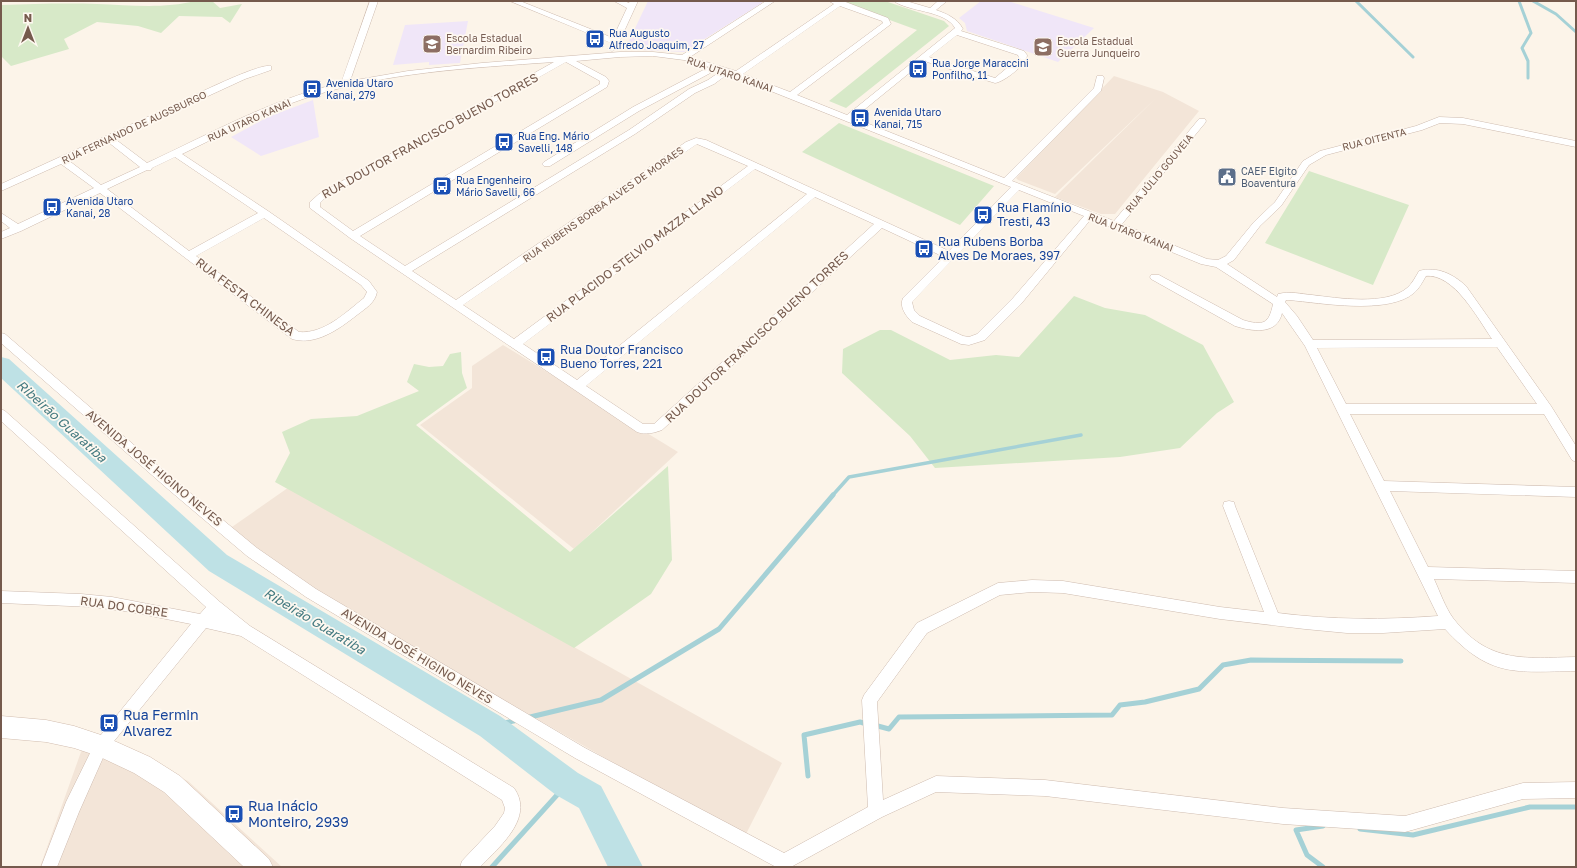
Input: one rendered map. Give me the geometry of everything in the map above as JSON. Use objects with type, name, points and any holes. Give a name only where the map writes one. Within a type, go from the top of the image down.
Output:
[{"type":"street","points":[[345,85],[374,1]]},
{"type":"street","points":[[514,1],[615,42]]},
{"type":"street","points":[[610,56],[633,4],[618,1]]},
{"type":"street","points":[[683,58],[771,1]]},
{"type":"street","points":[[848,118],[960,28],[955,21],[898,1]]},
{"type":"street","points":[[930,11],[943,1]]},
{"type":"street","points":[[737,74],[836,2],[885,20],[887,24],[791,96]]},
{"type":"street","points":[[924,58],[996,81],[1000,80],[1023,59],[1023,55],[1021,53],[956,32]]},
{"type":"street","name":"RUA UTARO KANAI","points":[[1,236],[284,103],[345,85],[375,78],[430,70],[610,56],[651,55],[683,58],[727,70],[1205,262],[1219,264]]},
{"type":"street","points":[[353,236],[604,85],[605,81],[603,79],[567,59]]},
{"type":"street","name":"RUA DOUTOR FRANCISCO BUENO TORRES","points":[[567,59],[318,199],[315,202],[315,208],[353,236],[641,428],[652,429],[658,427],[880,224]]},
{"type":"street","points":[[547,164],[636,109],[715,66]]},
{"type":"street","name":"RUA FERNANDO DE AUGSBURGO","points":[[1,188],[242,77],[268,68]]},
{"type":"street","points":[[406,270],[632,132],[727,70]]},
{"type":"street","points":[[1005,182],[1098,89],[1100,78]]},
{"type":"street","name":"RUA OITENTA","points":[[1219,264],[1230,258],[1257,224],[1278,204],[1306,163],[1323,153],[1419,128],[1439,120],[1463,121],[1576,144]]},
{"type":"street","name":"RUA JÚLIO GOUVEIA","points":[[1116,225],[1202,121]]},
{"type":"street","points":[[108,138],[148,168]]},
{"type":"street","name":"RUA RUBENS BORBA ALVES DE MORAES","points":[[457,304],[689,144],[696,141],[703,142],[755,165],[951,256]]},
{"type":"street","name":"RUA FESTA CHINESA","points":[[62,160],[296,336],[301,337],[316,335],[340,321],[368,301],[371,297],[372,292],[365,283],[265,213],[176,154]]},
{"type":"street","name":"RUA PLACIDO STELVIO MAZZA LLANO","points":[[515,344],[755,165]]},
{"type":"street","points":[[1017,187],[907,301],[906,307],[910,314],[916,319],[961,340],[975,340],[981,337],[1017,301],[1089,216]]},
{"type":"street","points":[[578,386],[814,193]]},
{"type":"street","points":[[189,255],[265,213]]},
{"type":"street","points":[[1,216],[18,229]]},
{"type":"street","points":[[1219,264],[1279,303],[1293,319],[1310,344],[1448,622],[1463,638],[1492,658],[1513,664],[1576,664]]},
{"type":"street","points":[[1155,277],[1239,323],[1250,326],[1267,326],[1272,323],[1276,317],[1282,297],[1289,296],[1354,302],[1391,300],[1403,296],[1411,290],[1423,273],[1429,272],[1451,280],[1462,289],[1548,409],[1576,457]]},
{"type":"street","name":"AVENIDA JOSÉ HIGINO NEVES","points":[[1,337],[246,547],[304,588],[580,753],[666,800],[784,862],[876,811]]},
{"type":"street","points":[[1310,344],[1500,343]]},
{"type":"street","points":[[1342,409],[1548,409]]},
{"type":"street","points":[[3,420],[245,631],[508,794],[513,799],[513,811],[509,822],[468,867]]},
{"type":"street","points":[[1380,486],[1576,492]]},
{"type":"street","points":[[1229,506],[1274,620]]},
{"type":"street","points":[[1423,573],[1576,577]]},
{"type":"street","points":[[1448,622],[1347,626],[1274,620],[1220,613],[1063,587],[1032,586],[998,589],[922,628],[869,700],[876,811],[936,784],[1045,788],[1283,816],[1405,824],[1523,791],[1576,790]]},
{"type":"street","name":"RUA DO COBRE","points":[[1,597],[92,600],[170,612],[245,631]]},
{"type":"street","points":[[49,867],[72,808],[101,746],[215,606]]},
{"type":"street","points":[[1,727],[46,730],[74,737],[101,746],[142,765],[172,784],[261,867]]},
{"type":"shaded area","points":[[648,1],[762,1],[762,3],[684,52],[621,49],[620,45],[629,41]]},
{"type":"shaded area","name":"Escola Estadual Guerra Junqueiro","points":[[981,1],[1008,1],[1094,28],[1058,62],[967,31],[965,23],[959,18]]},
{"type":"shaded area","name":"Escola Estadual Bernardim Ribeiro","points":[[468,21],[460,63],[429,65],[429,62],[393,65],[405,25]]},
{"type":"shaded area","points":[[1114,76],[1163,92],[1199,111],[1115,214],[1101,214],[1055,197],[1156,98],[1055,194],[1018,180],[1016,178]]},
{"type":"shaded area","points":[[313,100],[319,137],[261,156],[231,137],[268,117]]},
{"type":"shaded area","points":[[503,345],[678,452],[574,549],[420,425],[472,388],[472,366]]},
{"type":"shaded area","points":[[292,485],[470,589],[782,763],[746,834],[654,786],[296,581],[229,529]]},
{"type":"shaded area","points":[[87,735],[188,781],[282,867],[40,867]]},
{"type":"green space","points":[[195,1],[212,1],[220,8],[242,4],[230,23],[222,17],[179,16],[161,33],[138,26],[97,22],[64,39],[69,49],[11,66],[1,56],[1,5],[97,4],[159,6]]},
{"type":"green space","points":[[838,1],[885,1],[944,21],[949,26],[846,108],[829,101],[917,30]]},
{"type":"green space","points":[[839,123],[994,186],[960,225],[802,152]]},
{"type":"green space","points":[[1309,171],[1409,205],[1373,285],[1265,243]]},
{"type":"green space","points":[[1074,296],[1105,308],[1145,315],[1203,345],[1234,402],[1217,413],[1180,448],[1120,457],[935,468],[910,436],[842,373],[843,349],[880,330],[891,330],[950,360],[996,355],[1019,357]]},
{"type":"green space","points":[[461,352],[462,373],[467,388],[416,425],[570,552],[668,466],[672,560],[651,594],[574,648],[275,482],[290,453],[282,432],[311,419],[357,416],[419,391],[407,382],[414,364],[429,367],[443,366],[450,354]]},
{"type":"waterway","points":[[1356,1],[1413,57]]},
{"type":"waterway","points":[[1519,1],[1531,33],[1522,48],[1528,61],[1528,78]]},
{"type":"waterway","points":[[1533,1],[1556,14],[1576,32]]},
{"type":"waterway","name":"Ribeirão Guaratiba","points":[[1,365],[218,563],[490,726],[567,784],[590,797],[618,854],[627,867]]},
{"type":"waterway","points":[[832,496],[849,477],[1081,435]]},
{"type":"waterway","points":[[526,718],[601,700],[719,629],[833,495]]},
{"type":"waterway","points":[[874,725],[889,729],[899,717],[1112,715],[1120,705],[1145,702],[1199,689],[1223,665],[1251,660],[1401,661]]},
{"type":"waterway","points":[[490,726],[518,720]]},
{"type":"waterway","points":[[808,776],[804,735],[860,722],[867,724]]},
{"type":"waterway","points":[[492,867],[567,784]]},
{"type":"waterway","points":[[1360,829],[1413,835],[1530,807],[1576,807]]},
{"type":"waterway","points":[[1323,826],[1296,830],[1307,855],[1323,867]]},
{"type":"place","name":"Rua Augusto Alfredo Joaquim, 27","points":[[595,39]]},
{"type":"place","name":"Escola Estadual Bernardim Ribeiro","points":[[432,44]]},
{"type":"place","name":"Escola Estadual Guerra Junqueiro","points":[[1043,47]]},
{"type":"place","name":"Rua Jorge Maraccini Ponfilho, 11","points":[[918,69]]},
{"type":"place","name":"Avenida Utaro Kanai, 279","points":[[312,89]]},
{"type":"place","name":"Avenida Utaro Kanai, 715","points":[[860,118]]},
{"type":"place","name":"Rua Eng. Mário Savelli, 148","points":[[504,142]]},
{"type":"place","name":"CAEF Elgito Boaventura","points":[[1227,177]]},
{"type":"place","name":"Rua Engenheiro Mário Savelli, 66","points":[[442,186]]},
{"type":"place","name":"Avenida Utaro Kanai, 28","points":[[52,207]]},
{"type":"place","name":"Rua Flamínio Tresti, 43","points":[[983,215]]},
{"type":"place","name":"Rua Rubens Borba Alves De Moraes, 397","points":[[924,249]]},
{"type":"place","name":"Rua Doutor Francisco Bueno Torres, 221","points":[[546,357]]},
{"type":"place","name":"Rua Fermin Alvarez","points":[[109,723]]},
{"type":"place","name":"Rua Inácio Monteiro, 2939","points":[[234,814]]}]
